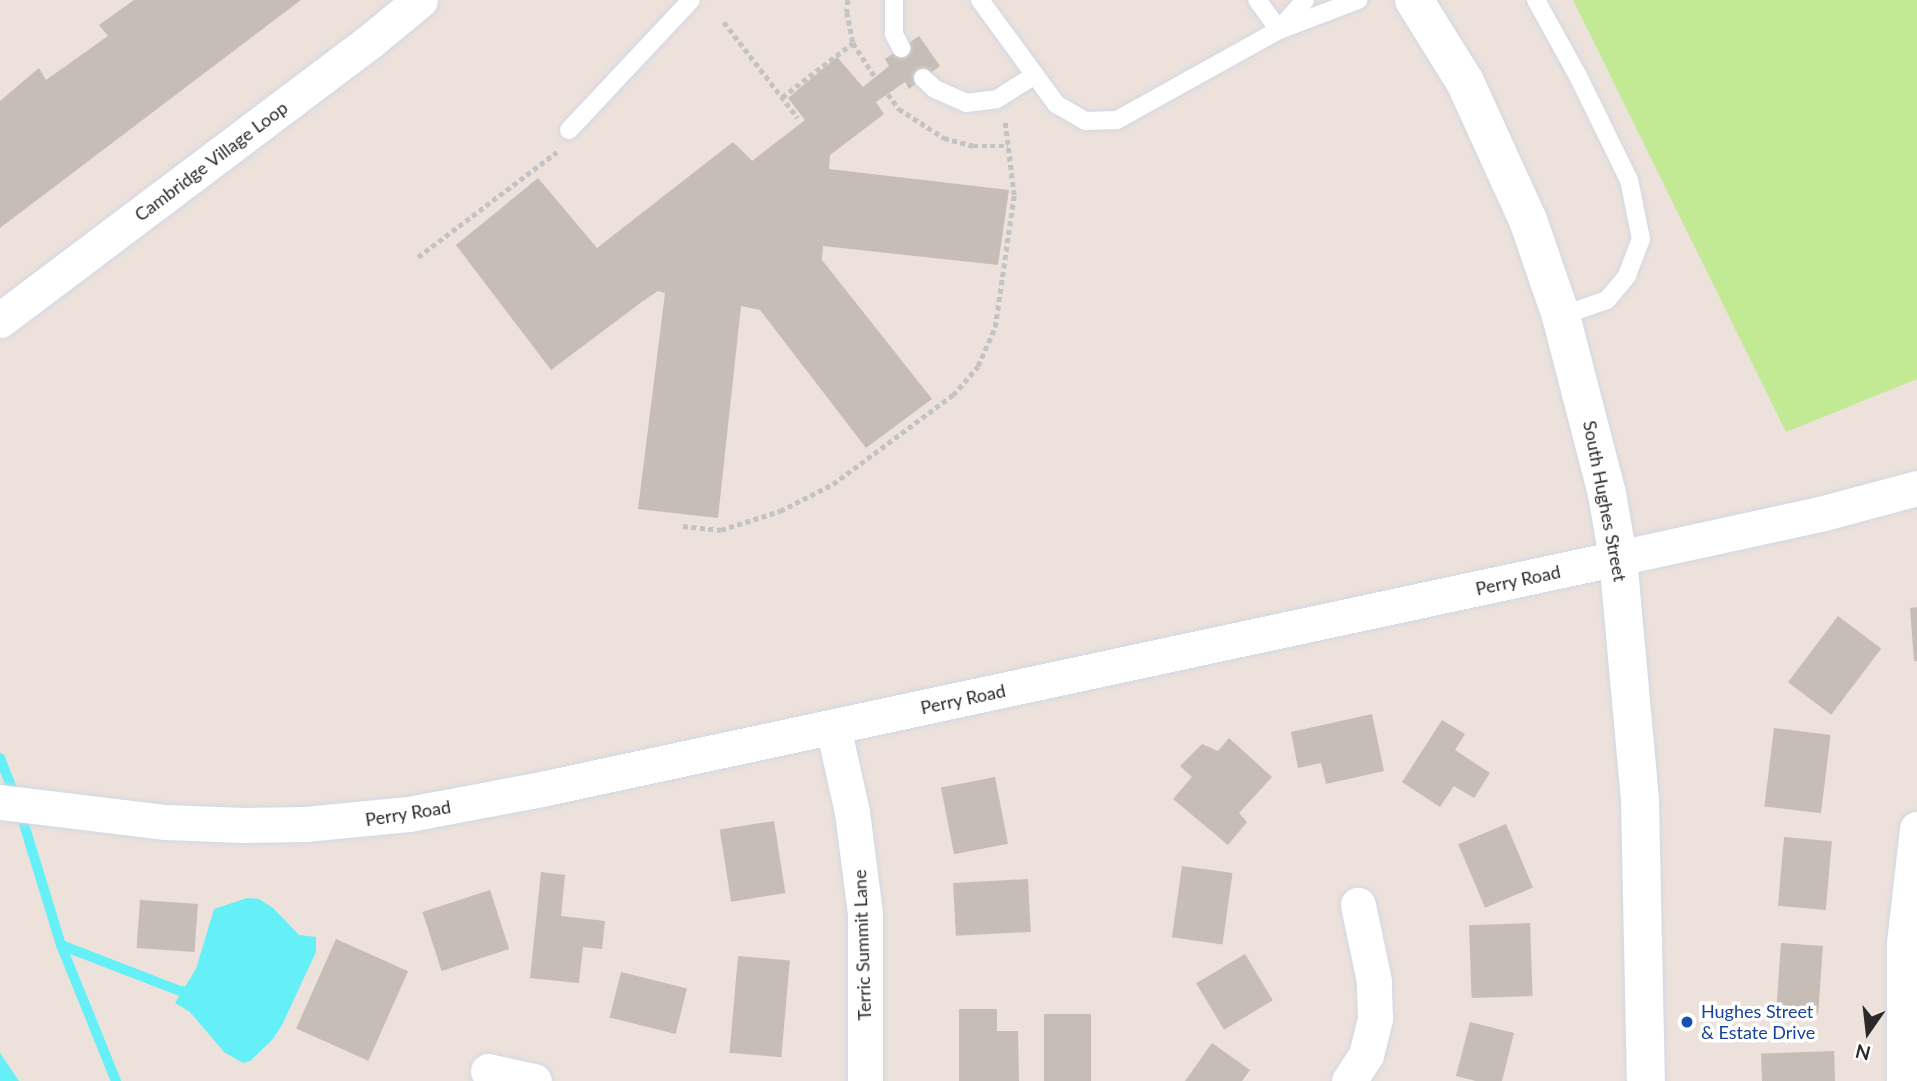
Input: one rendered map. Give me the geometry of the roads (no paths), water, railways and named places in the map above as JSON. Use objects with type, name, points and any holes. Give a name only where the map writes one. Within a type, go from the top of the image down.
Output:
[{"type":"street","name":"Cambridge Village Loop","points":[[0,320],[369,43],[420,0]]},
{"type":"street","name":"South Hughes Street","points":[[1414,0],[1465,82],[1528,220],[1561,316],[1587,409],[1618,558],[1640,800],[1646,1081]]},
{"type":"street","name":"Perry Road","points":[[0,802],[166,822],[243,825],[356,820],[409,814],[546,788],[1618,558],[1820,514],[1917,488]]},
{"type":"street","name":"Terric Summit Lane","points":[[833,727],[852,812],[864,913],[864,1081]]},
{"type":"street","points":[[1904,1081],[1904,943],[1917,829]]},
{"type":"street","points":[[1349,1081],[1366,1055],[1375,1018],[1374,981],[1358,905]]},
{"type":"street","points":[[488,1071],[534,1081]]},
{"type":"lane","points":[[569,130],[691,0]]},
{"type":"lane","points":[[894,0],[894,34],[901,48]]},
{"type":"lane","points":[[980,0],[1056,104],[1085,121],[1117,120],[1279,30],[1358,0]]},
{"type":"lane","points":[[1257,0],[1279,30]]},
{"type":"lane","points":[[1279,30],[1305,0]]},
{"type":"lane","points":[[1536,0],[1578,76],[1629,180],[1641,239],[1628,275],[1607,300],[1561,316]]},
{"type":"lane","points":[[923,78],[935,89],[966,103],[997,99],[1035,75]]},
{"type":"water","points":[[247,898],[259,899],[273,908],[299,935],[316,937],[316,952],[273,1039],[250,1061],[243,1063],[224,1052],[190,1012],[175,1003],[196,969],[214,909]]},
{"type":"water","points":[[0,1053],[19,1081],[0,1081]]},
{"type":"waterway","points":[[0,758],[15,796]]},
{"type":"waterway","points":[[20,811],[61,945],[116,1081]]},
{"type":"waterway","points":[[61,945],[180,991],[190,992]]},
{"type":"place","name":"Hughes Street & Estate Drive","points":[[1687,1022]]}]
